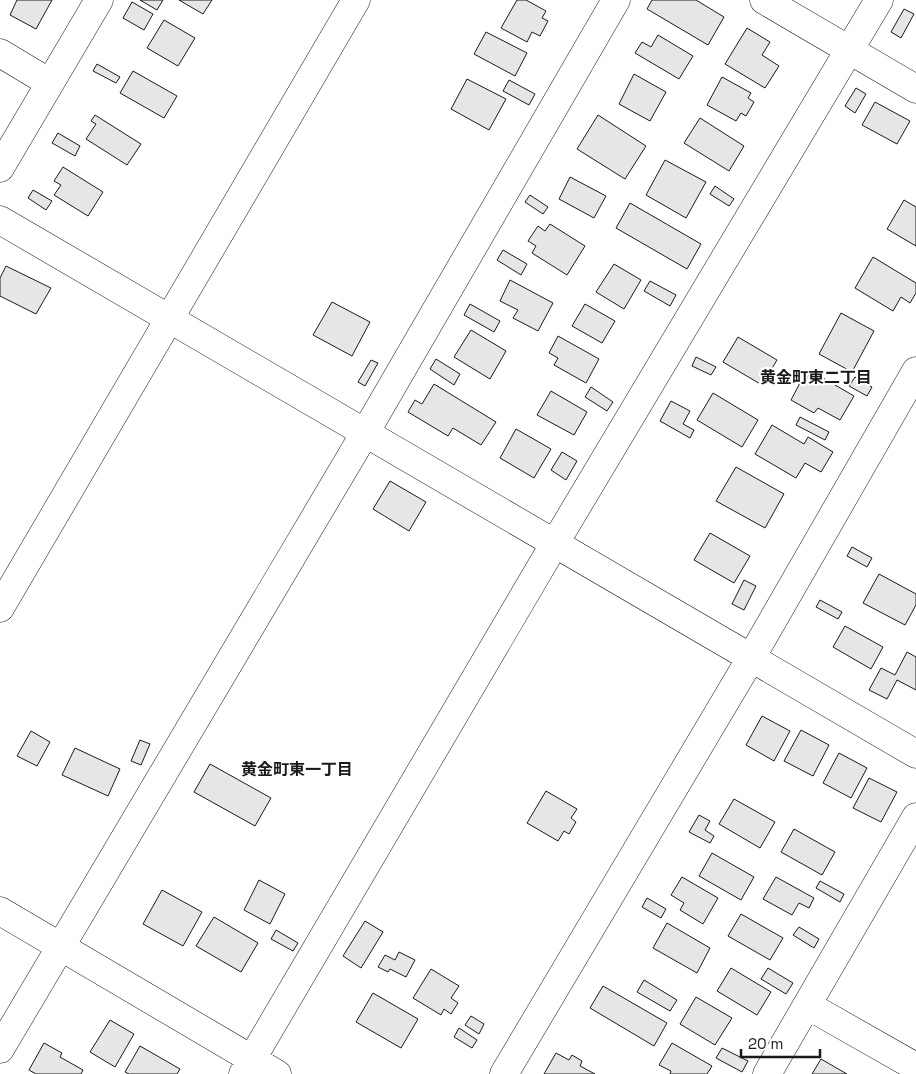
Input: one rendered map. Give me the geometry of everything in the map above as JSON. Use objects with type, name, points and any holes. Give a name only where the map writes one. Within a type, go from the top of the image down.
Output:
[{"type":"street","points":[[0,168],[99,0]]},
{"type":"street","points":[[0,608],[168,318],[356,0]]},
{"type":"street","points":[[0,1049],[59,946],[366,433],[616,0]]},
{"type":"street","points":[[764,0],[916,89]]},
{"type":"street","points":[[248,1067],[555,544],[879,0]]},
{"type":"street","points":[[0,53],[50,83]]},
{"type":"street","points":[[0,220],[916,754]]},
{"type":"street","points":[[504,1074],[751,658],[916,371]]},
{"type":"street","points":[[767,1074],[916,817]]},
{"type":"street","points":[[0,912],[59,946],[248,1067],[277,1074]]},
{"type":"street","points":[[807,1005],[916,1067]]},
{"type":"building","points":[[17,0],[52,0],[36,29],[10,15]]},
{"type":"building","points":[[140,0],[163,0],[157,10]]},
{"type":"building","points":[[179,0],[212,0],[203,14]]},
{"type":"building","points":[[517,0],[526,0],[546,11],[542,18],[548,21],[540,36],[532,32],[527,42],[501,28]]},
{"type":"building","points":[[652,0],[696,0],[724,17],[708,45],[647,9]]},
{"type":"building","points":[[132,2],[153,14],[144,30],[123,18]]},
{"type":"building","points":[[904,9],[914,14],[901,38],[891,32]]},
{"type":"building","points":[[164,20],[195,38],[178,66],[147,48]]},
{"type":"building","points":[[747,28],[770,42],[762,55],[779,66],[765,88],[725,64]]},
{"type":"building","points":[[486,32],[527,53],[515,76],[474,54]]},
{"type":"building","points":[[658,35],[693,56],[679,79],[635,53],[642,42],[651,47]]},
{"type":"building","points":[[97,64],[120,77],[116,83],[93,71]]},
{"type":"building","points":[[133,71],[177,96],[164,118],[120,93]]},
{"type":"building","points":[[634,74],[666,92],[650,121],[619,104]]},
{"type":"building","points":[[722,77],[751,93],[748,98],[754,102],[746,116],[741,113],[736,121],[707,105]]},
{"type":"building","points":[[467,79],[506,99],[489,130],[451,109]]},
{"type":"building","points":[[509,80],[535,94],[529,105],[503,91]]},
{"type":"building","points":[[856,88],[866,94],[855,113],[845,106]]},
{"type":"building","points":[[875,102],[910,121],[897,144],[862,125]]},
{"type":"building","points":[[95,115],[141,144],[127,165],[86,139],[96,124],[91,121]]},
{"type":"building","points":[[598,115],[646,146],[625,179],[577,149]]},
{"type":"building","points":[[700,118],[744,146],[729,171],[684,143]]},
{"type":"building","points":[[58,133],[80,146],[75,156],[52,143]]},
{"type":"building","points":[[665,160],[706,182],[686,218],[646,195]]},
{"type":"building","points":[[63,167],[103,192],[88,216],[54,195],[61,185],[54,181]]},
{"type":"building","points":[[570,177],[606,196],[594,218],[559,199]]},
{"type":"building","points":[[715,186],[734,199],[729,206],[710,194]]},
{"type":"building","points":[[33,190],[52,201],[46,210],[28,198]]},
{"type":"building","points":[[530,195],[548,207],[543,214],[525,202]]},
{"type":"building","points":[[904,200],[916,207],[916,246],[887,229]]},
{"type":"building","points":[[630,203],[701,244],[687,269],[616,228]]},
{"type":"building","points":[[550,224],[585,246],[567,275],[532,253],[536,246],[528,241],[538,226],[545,231]]},
{"type":"building","points":[[503,250],[527,264],[521,275],[497,260]]},
{"type":"building","points":[[873,257],[916,283],[916,293],[910,303],[901,297],[893,311],[855,288]]},
{"type":"building","points":[[614,264],[641,280],[624,309],[596,292]]},
{"type":"building","points":[[6,266],[51,288],[36,314],[0,296],[0,278]]},
{"type":"building","points":[[510,280],[553,303],[538,331],[513,318],[518,310],[500,301]]},
{"type":"building","points":[[650,281],[676,295],[670,306],[644,291]]},
{"type":"building","points":[[332,302],[370,322],[352,356],[313,335]]},
{"type":"building","points":[[470,304],[500,321],[494,332],[464,315]]},
{"type":"building","points":[[585,304],[615,321],[602,343],[572,326]]},
{"type":"building","points":[[841,313],[874,331],[852,372],[819,354]]},
{"type":"building","points":[[471,330],[506,351],[490,379],[454,357]]},
{"type":"building","points":[[558,336],[599,359],[586,383],[554,365],[558,358],[549,353]]},
{"type":"building","points":[[738,337],[777,360],[762,385],[723,362]]},
{"type":"building","points":[[696,357],[716,367],[711,375],[692,366]]},
{"type":"building","points":[[436,359],[460,374],[454,385],[430,369]]},
{"type":"building","points":[[371,360],[378,363],[365,386],[358,382]]},
{"type":"building","points":[[811,371],[854,396],[840,420],[818,408],[814,413],[791,400],[801,381],[804,383]]},
{"type":"building","points":[[855,377],[872,387],[867,396],[849,386]]},
{"type":"building","points":[[434,384],[496,422],[481,445],[453,428],[448,436],[408,412],[415,400],[422,404]]},
{"type":"building","points":[[591,387],[613,402],[607,411],[585,397]]},
{"type":"building","points":[[551,391],[587,412],[574,435],[537,415]]},
{"type":"building","points":[[713,393],[758,420],[742,447],[697,420]]},
{"type":"building","points":[[671,401],[690,411],[683,424],[694,430],[690,438],[660,421]]},
{"type":"building","points":[[800,417],[829,432],[825,440],[796,425]]},
{"type":"building","points":[[772,425],[804,444],[808,437],[833,452],[821,472],[805,463],[796,478],[755,454]]},
{"type":"building","points":[[516,429],[551,449],[534,478],[500,458]]},
{"type":"building","points":[[562,452],[577,461],[566,480],[551,470]]},
{"type":"building","points":[[736,467],[784,494],[765,528],[716,501]]},
{"type":"building","points":[[390,481],[426,502],[409,531],[373,509]]},
{"type":"building","points":[[710,533],[750,556],[734,583],[694,560]]},
{"type":"building","points":[[852,547],[872,558],[867,567],[847,556]]},
{"type":"building","points":[[879,574],[916,594],[916,605],[905,625],[863,603]]},
{"type":"building","points":[[744,580],[756,586],[744,610],[732,604]]},
{"type":"building","points":[[820,600],[842,612],[838,619],[816,607]]},
{"type":"building","points":[[845,626],[883,647],[871,669],[833,647]]},
{"type":"building","points":[[907,652],[916,657],[916,690],[897,680],[887,699],[869,690],[881,668],[895,675]]},
{"type":"building","points":[[762,716],[790,731],[774,761],[746,745]]},
{"type":"building","points":[[801,730],[829,745],[813,776],[784,761]]},
{"type":"building","points":[[31,731],[50,742],[37,766],[17,756]]},
{"type":"building","points":[[140,740],[150,744],[141,765],[131,761]]},
{"type":"building","points":[[75,748],[120,769],[108,796],[62,775]]},
{"type":"building","points":[[839,753],[867,768],[851,798],[823,783]]},
{"type":"building","points":[[210,764],[271,798],[255,826],[194,792]]},
{"type":"building","points":[[869,778],[897,792],[881,822],[853,808]]},
{"type":"building","points":[[546,791],[577,809],[571,818],[576,822],[569,834],[564,831],[558,841],[527,823]]},
{"type":"building","points":[[734,799],[775,822],[760,848],[719,824]]},
{"type":"building","points":[[699,815],[710,821],[705,830],[714,836],[710,843],[689,832]]},
{"type":"building","points":[[794,829],[835,852],[822,875],[781,852]]},
{"type":"building","points":[[712,853],[754,877],[741,900],[699,876]]},
{"type":"building","points":[[682,877],[718,898],[703,924],[680,910],[684,903],[671,895]]},
{"type":"building","points":[[776,877],[814,898],[809,908],[799,903],[792,915],[763,899]]},
{"type":"building","points":[[259,880],[285,894],[270,924],[244,910]]},
{"type":"building","points":[[820,881],[844,894],[840,902],[816,888]]},
{"type":"building","points":[[162,890],[202,912],[183,946],[143,924]]},
{"type":"building","points":[[647,898],[666,909],[661,918],[642,907]]},
{"type":"building","points":[[741,914],[783,938],[770,960],[728,936]]},
{"type":"building","points":[[214,917],[258,943],[241,972],[196,946]]},
{"type":"building","points":[[365,921],[383,932],[361,968],[343,956]]},
{"type":"building","points":[[667,923],[710,948],[697,973],[653,948]]},
{"type":"building","points":[[799,927],[819,939],[814,948],[793,935]]},
{"type":"building","points":[[276,930],[298,943],[293,951],[271,939]]},
{"type":"building","points":[[399,952],[415,960],[406,977],[390,969],[388,972],[378,967],[385,955],[395,960]]},
{"type":"building","points":[[731,968],[771,992],[757,1015],[717,991]]},
{"type":"building","points":[[768,968],[793,983],[786,994],[761,979]]},
{"type":"building","points":[[431,969],[459,986],[451,998],[458,1003],[451,1014],[444,1009],[441,1015],[413,998]]},
{"type":"building","points":[[644,980],[677,1000],[670,1011],[637,992]]},
{"type":"building","points":[[603,986],[667,1023],[654,1046],[590,1008]]},
{"type":"building","points":[[373,993],[418,1019],[401,1048],[356,1022]]},
{"type":"building","points":[[696,997],[732,1018],[715,1045],[680,1024]]},
{"type":"building","points":[[471,1016],[484,1024],[479,1034],[465,1025]]},
{"type":"building","points":[[110,1020],[134,1034],[115,1067],[90,1052]]},
{"type":"building","points":[[459,1028],[477,1040],[472,1048],[454,1037]]},
{"type":"building","points":[[44,1043],[62,1053],[60,1057],[83,1070],[81,1074],[36,1074],[29,1070]]},
{"type":"building","points":[[672,1043],[712,1066],[707,1074],[670,1074],[671,1071],[659,1065]]},
{"type":"building","points":[[140,1046],[180,1069],[177,1074],[129,1074],[125,1072]]},
{"type":"building","points":[[722,1048],[748,1061],[742,1072],[716,1058]]},
{"type":"building","points":[[556,1053],[569,1060],[572,1055],[582,1061],[580,1066],[595,1074],[544,1074]]},
{"type":"building","points":[[821,1059],[847,1074],[812,1074]]},
{"type":"district","name":"黄金町東二丁目","points":[[816,377]]},
{"type":"district","name":"黄金町東一丁目","points":[[297,769]]}]
